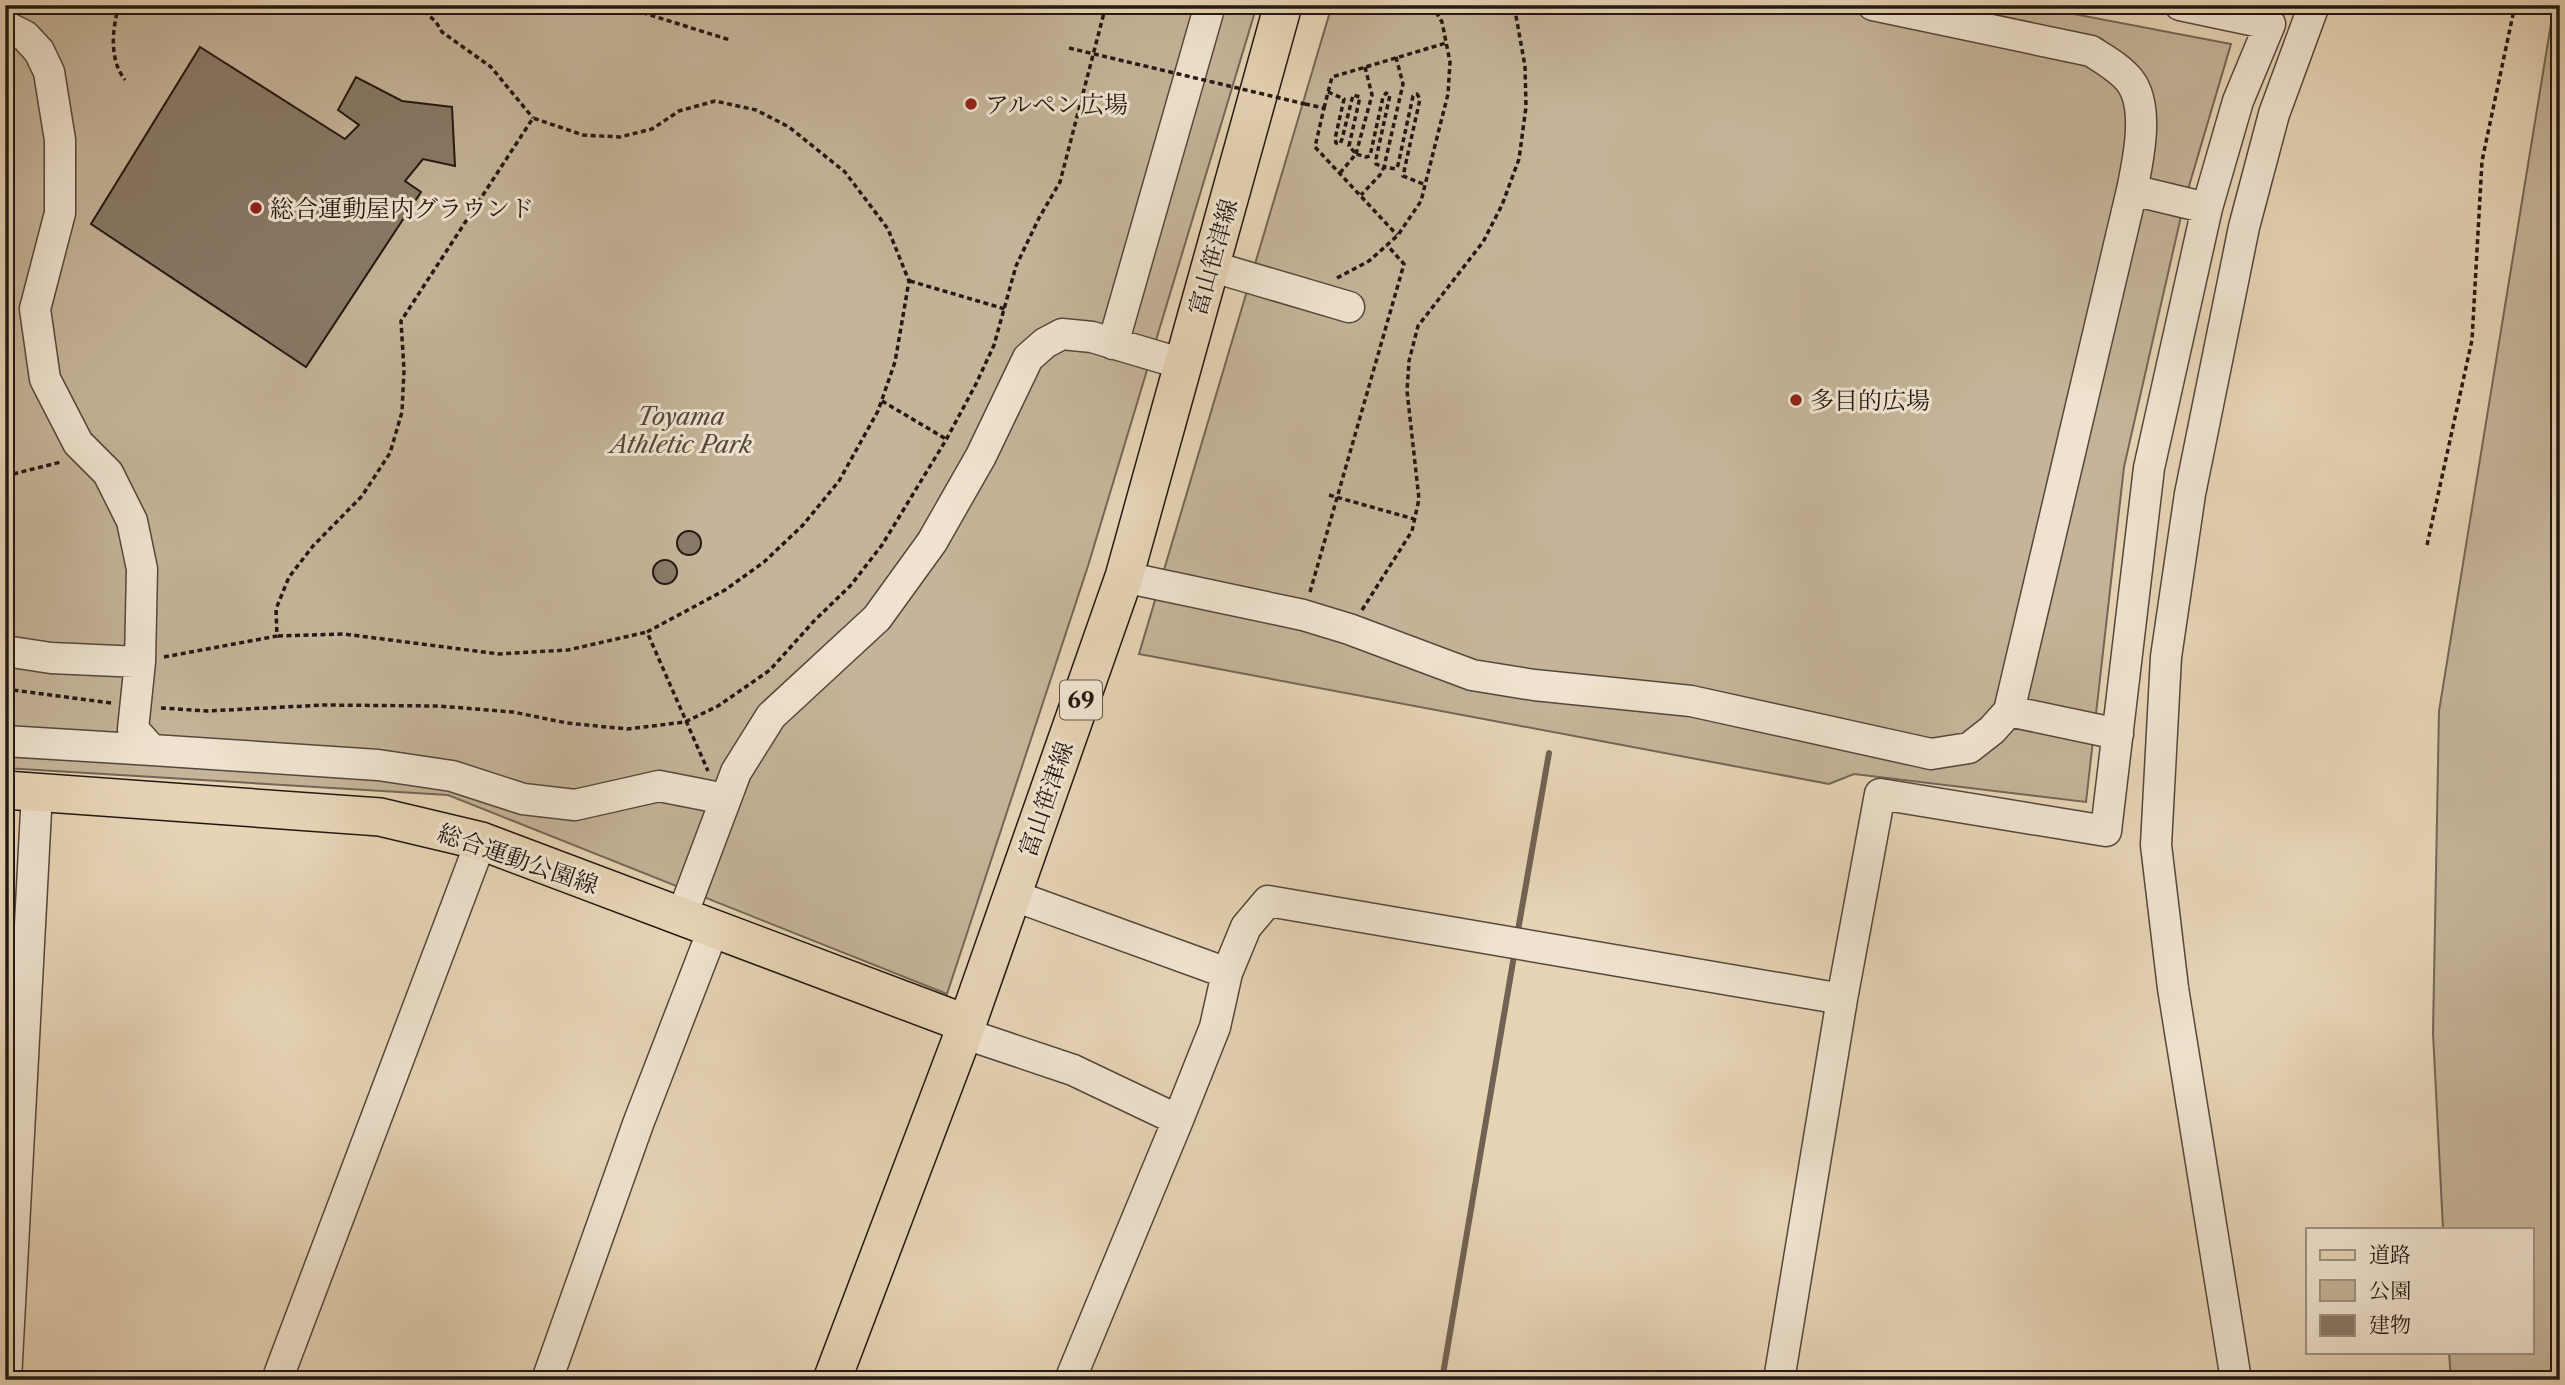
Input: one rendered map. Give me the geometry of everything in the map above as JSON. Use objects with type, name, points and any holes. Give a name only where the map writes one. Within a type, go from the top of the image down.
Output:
[{"type":"main road","name":"富山笹津線","points":[[832,1380],[965,1028],[1124,577],[1283,5]]},
{"type":"main road","name":"総合運動公園線","points":[[21,791],[380,817],[481,841],[965,1028]]},
{"type":"street","points":[[1113,344],[1210,5]]},
{"type":"street","points":[[1124,577],[1303,615],[1349,629],[1472,675],[1534,685],[1691,701],[1931,754],[1969,748],[1992,730],[2009,711],[2132,190],[2142,116],[2132,83],[2114,65],[2091,51],[1873,5]]},
{"type":"street","points":[[1779,1380],[1842,999],[1880,794],[2106,831],[2149,468],[2207,208],[2238,102],[2270,24],[2180,5]]},
{"type":"street","points":[[2236,1380],[2173,988],[2156,845],[2165,671],[2190,494],[2244,227],[2274,114],[2314,5]]},
{"type":"street","points":[[5,26],[25,36],[39,51],[50,72],[60,140],[60,213],[35,309],[46,379],[78,443],[108,473],[132,521],[142,569],[140,662],[133,729],[152,750]]},
{"type":"street","points":[[2132,190],[2207,208]]},
{"type":"street","points":[[1210,266],[1349,307]]},
{"type":"street","points":[[5,741],[378,765],[452,776],[523,799],[575,805],[659,786],[710,796],[719,792],[736,772],[771,716],[877,618],[932,542],[981,456],[1028,358],[1045,343],[1062,334],[1092,337],[1183,364]]},
{"type":"street","points":[[5,651],[51,658],[140,662]]},
{"type":"street","points":[[2009,711],[2118,734]]},
{"type":"street","points":[[6,1380],[21,791]]},
{"type":"street","points":[[547,1380],[633,1137],[697,924],[719,792]]},
{"type":"street","points":[[277,1380],[481,841]]},
{"type":"street","points":[[1012,895],[1227,973]]},
{"type":"street","points":[[1070,1380],[1215,1027],[1227,973],[1246,927],[1269,901],[1842,999]]},
{"type":"street","points":[[965,1028],[1073,1070],[1178,1120]]},
{"type":"path","points":[[118,5],[113,36],[117,70],[125,80]]},
{"type":"path","points":[[140,662],[277,636],[344,634],[499,654],[568,650],[647,632],[725,590],[764,562],[803,525],[839,481],[882,401],[895,362],[909,281],[888,229],[845,172],[789,127],[755,110],[715,101],[679,111],[652,129],[620,137],[583,135],[533,118],[491,67],[442,32],[436,22],[418,5]]},
{"type":"path","points":[[618,5],[730,40]]},
{"type":"path","points":[[5,689],[208,712],[388,704],[513,712],[567,723],[627,729],[685,722],[718,706],[770,670],[851,585],[882,545],[946,440],[994,345],[1016,266],[1060,182],[1106,5]]},
{"type":"path","points":[[1307,294],[1369,261],[1398,235],[1421,201],[1448,94],[1450,62],[1442,22],[1432,5]]},
{"type":"path","points":[[1349,629],[1412,530],[1419,499],[1407,391],[1409,361],[1418,326],[1483,242],[1502,205],[1519,159],[1526,107],[1525,66],[1514,5]]},
{"type":"path","points":[[2427,545],[2472,340],[2482,161],[2515,5]]},
{"type":"path","points":[[1398,235],[1315,147],[1328,92],[1332,77],[1446,43]]},
{"type":"path","points":[[1069,48],[1324,108]]},
{"type":"path","points":[[1361,195],[1384,167],[1403,84],[1396,57]]},
{"type":"path","points":[[1340,173],[1356,155],[1372,95],[1365,67]]},
{"type":"path","points":[[1328,92],[1344,99],[1335,139],[1336,143],[1340,144],[1353,95],[1360,97],[1349,146],[1356,155],[1370,156],[1383,97],[1386,93],[1390,95],[1376,164],[1396,169],[1413,96],[1417,94],[1420,99],[1403,176],[1426,184]]},
{"type":"path","points":[[277,636],[276,609],[289,576],[313,546],[362,496],[390,453],[402,412],[404,370],[401,321],[533,118]]},
{"type":"path","points":[[1303,615],[1404,264],[1387,246]]},
{"type":"path","points":[[909,281],[1005,309]]},
{"type":"path","points":[[882,401],[946,440]]},
{"type":"path","points":[[5,475],[56,465],[84,449]]},
{"type":"path","points":[[1329,495],[1414,519]]},
{"type":"path","points":[[647,632],[685,722],[719,792]]},
{"type":"green space","name":"Toyama Athletic Park","points":[[5,5],[1257,5],[1088,566],[947,994],[448,795],[5,768]]},
{"type":"green space","points":[[1332,5],[2027,5],[2231,44],[2184,203],[2124,467],[2086,802],[1854,774],[1829,784],[1139,654]]},
{"type":"green space","points":[[2554,5],[2560,5],[2560,1380],[2451,1380],[2449,1354],[2534,1354],[2534,1228],[2443,1228],[2433,1033],[2439,711]]},
{"type":"building","name":"総合運動屋内グラウンド","points":[[200,47],[345,139],[359,125],[338,110],[356,77],[402,101],[452,107],[455,166],[423,159],[405,181],[421,192],[306,367],[91,224]]},
{"type":"building","points":[[689,531],[698,534],[701,543],[698,552],[689,555],[680,552],[677,543],[680,534]]},
{"type":"building","points":[[665,560],[674,563],[677,572],[674,581],[665,584],[656,581],[653,572],[656,563]]},
{"type":"waterway","points":[[1517,936],[1549,753]]},
{"type":"waterway","points":[[1442,1380],[1515,950]]},
{"type":"place","name":"アルペン広場","points":[[971,104]]},
{"type":"place","name":"総合運動屋内グラウンド","points":[[256,208]]},
{"type":"place","name":"多目的広場","points":[[1796,400]]}]
